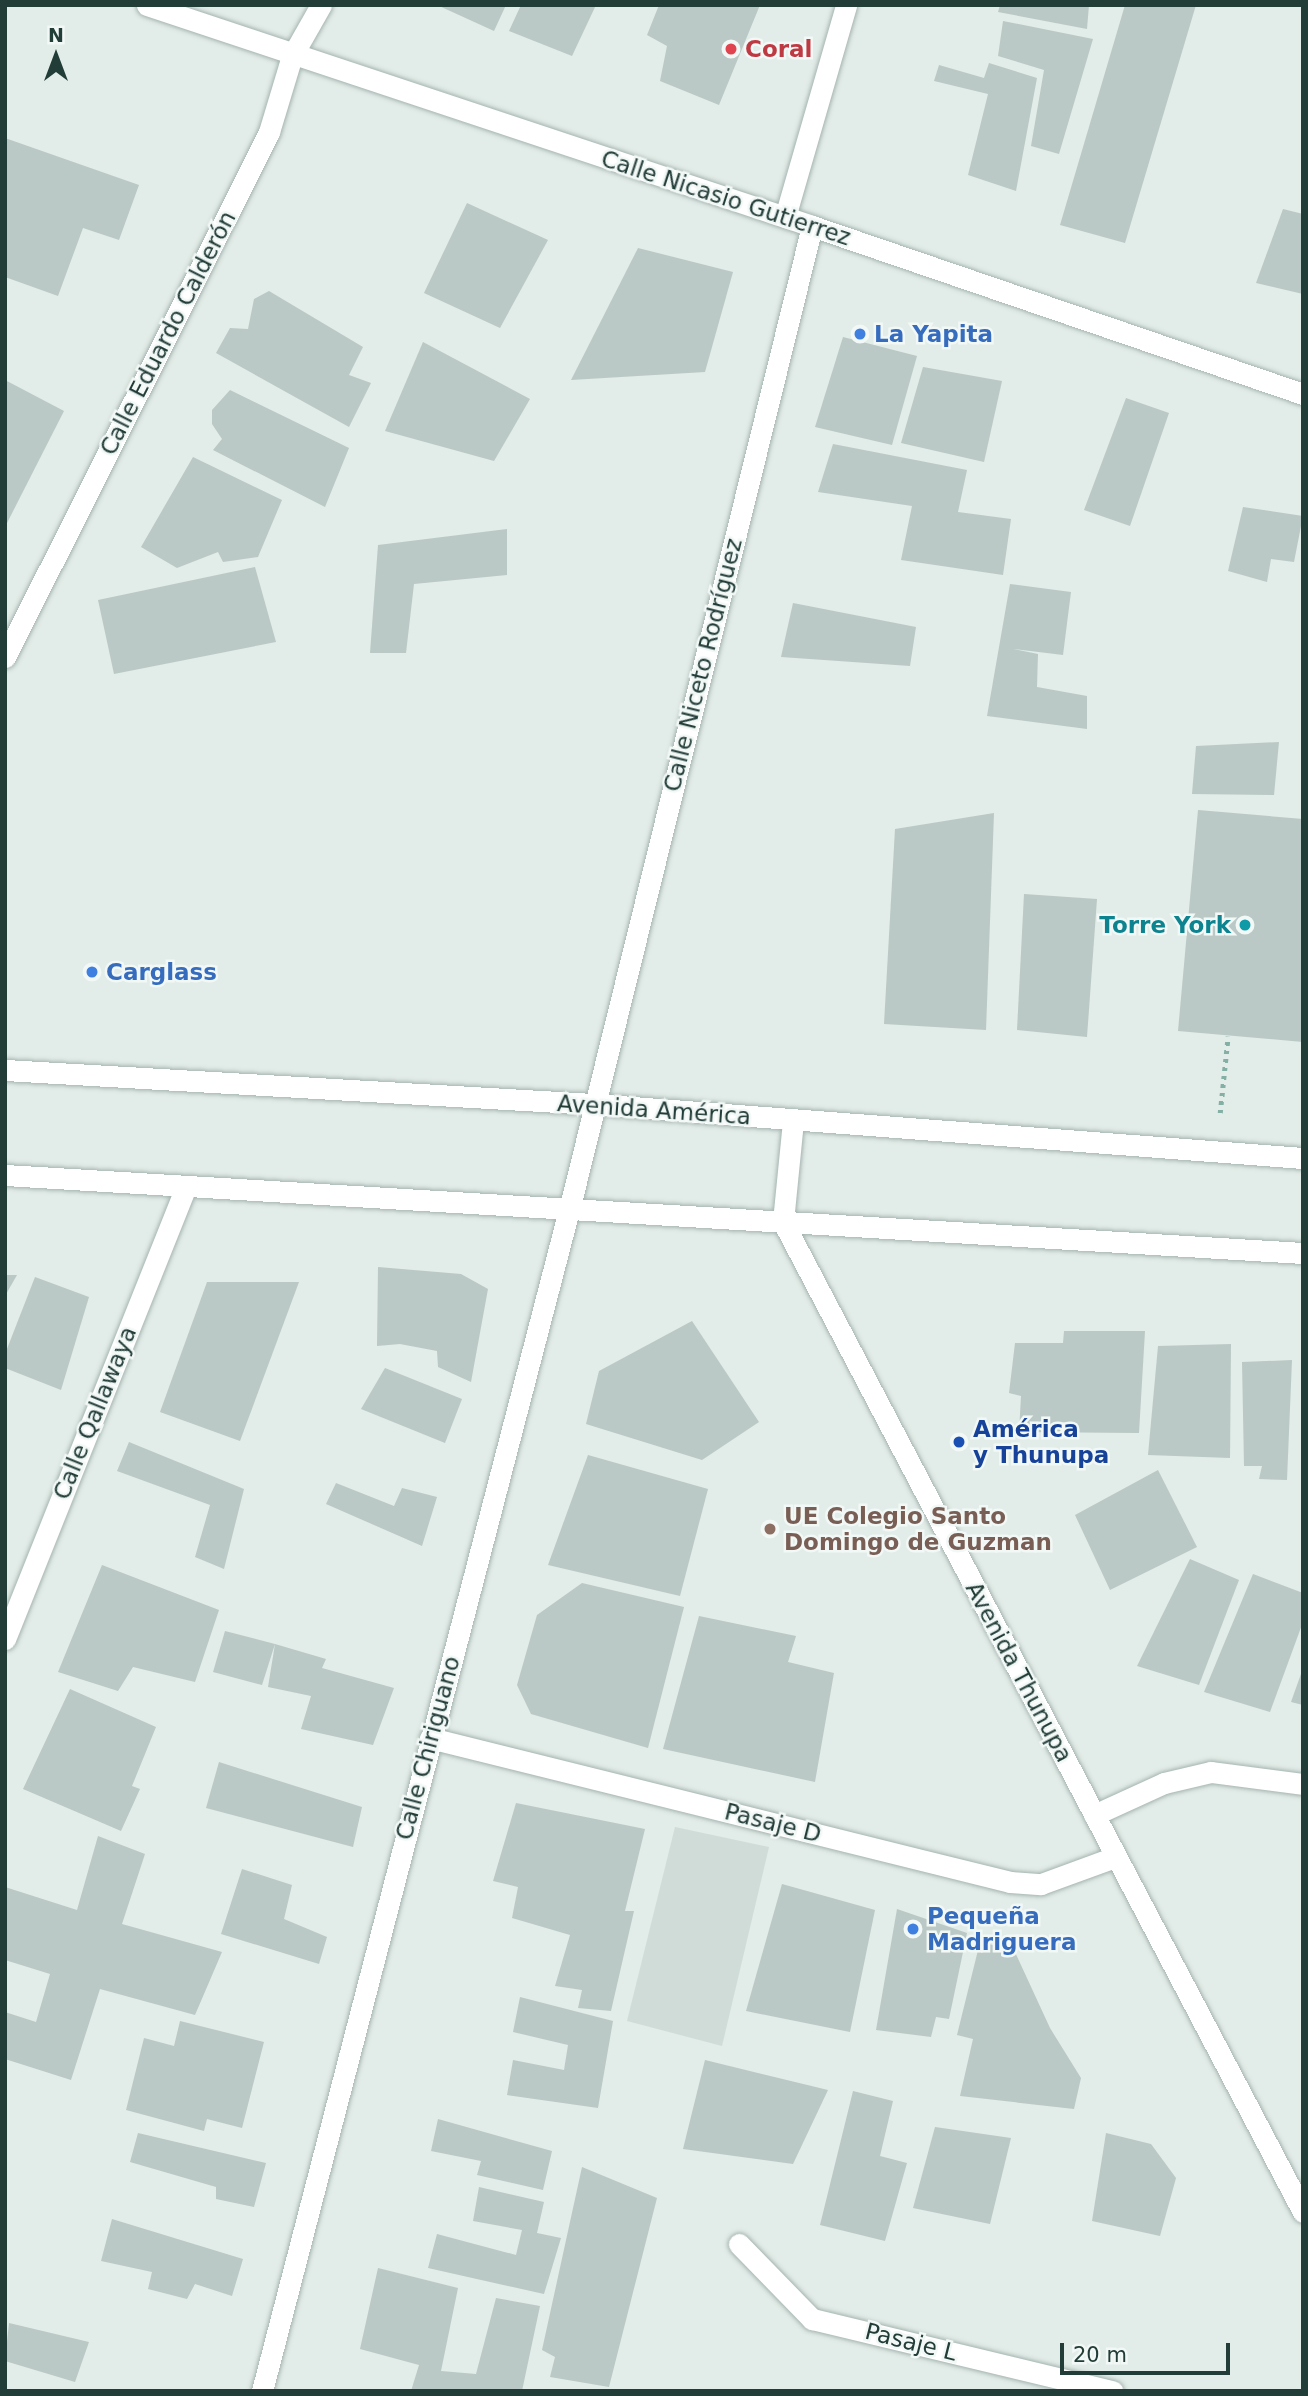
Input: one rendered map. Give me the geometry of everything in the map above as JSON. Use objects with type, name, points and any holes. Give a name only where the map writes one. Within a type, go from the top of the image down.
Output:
[{"type":"main road","name":"Calle Nicasio Gutierrez","points":[[147,5],[812,226],[1303,394]]},
{"type":"main road","name":"Calle Eduardo Calderón","points":[[5,657],[269,132],[292,55],[321,5]]},
{"type":"main road","points":[[785,217],[846,5]]},
{"type":"main road","name":"Calle Niceto Rodríguez","points":[[593,1104],[812,226]]},
{"type":"main road","name":"Avenida América","points":[[5,1070],[593,1104],[1303,1158]]},
{"type":"main road","name":"Calle Chiriguano","points":[[262,2391],[570,1206],[593,1104]]},
{"type":"main road","points":[[783,1222],[793,1121]]},
{"type":"main road","points":[[5,1175],[570,1206],[783,1222],[1303,1253]]},
{"type":"main road","name":"Calle Qallawaya","points":[[5,1639],[186,1186]]},
{"type":"main road","name":"Avenida Thunupa","points":[[783,1222],[1303,2212]]},
{"type":"main road","name":"Pasaje D","points":[[430,1738],[1010,1882],[1041,1884],[1115,1857]]},
{"type":"main road","points":[[1094,1815],[1164,1783],[1211,1772],[1303,1784]]},
{"type":"main road","name":"Pasaje L","points":[[738,2244],[812,2319],[1112,2391]]},
{"type":"path","points":[[1215,1152],[1228,1036]]},
{"type":"shaded area","points":[[675,1827],[769,1847],[722,2046],[627,2021]]},
{"type":"building","points":[[437,5],[506,5],[494,31]]},
{"type":"building","points":[[521,5],[596,5],[572,56],[509,31]]},
{"type":"building","points":[[659,5],[760,5],[719,105],[660,81],[667,46],[647,35]]},
{"type":"building","points":[[1000,5],[1089,5],[1087,29],[998,12]]},
{"type":"building","points":[[1125,5],[1196,5],[1125,243],[1060,225]]},
{"type":"building","points":[[1003,21],[1093,39],[1059,154],[1031,146],[1044,70],[998,56]]},
{"type":"building","points":[[989,63],[1037,78],[1016,191],[968,175],[988,94],[934,81],[939,65],[984,78]]},
{"type":"building","points":[[5,138],[139,185],[119,240],[83,228],[58,296],[5,277]]},
{"type":"building","points":[[467,203],[548,240],[500,328],[424,293]]},
{"type":"building","points":[[1283,209],[1303,214],[1303,294],[1256,283]]},
{"type":"building","points":[[638,248],[733,272],[705,372],[571,380]]},
{"type":"building","points":[[269,291],[363,347],[349,375],[371,383],[349,427],[216,353],[230,328],[248,329],[254,299]]},
{"type":"building","points":[[843,337],[917,356],[892,445],[815,427]]},
{"type":"building","points":[[423,342],[530,399],[494,461],[385,431]]},
{"type":"building","points":[[923,367],[1002,381],[984,462],[901,443]]},
{"type":"building","points":[[5,380],[64,411],[5,527]]},
{"type":"building","points":[[230,390],[349,448],[325,507],[213,450],[222,439],[212,424],[212,410]]},
{"type":"building","points":[[1126,398],[1169,413],[1130,526],[1084,510]]},
{"type":"building","points":[[833,444],[967,470],[958,512],[1011,519],[1003,575],[901,560],[912,506],[818,492]]},
{"type":"building","points":[[193,457],[282,500],[258,557],[223,562],[218,552],[177,568],[141,547]]},
{"type":"building","points":[[1243,507],[1303,516],[1294,562],[1271,559],[1267,582],[1228,571]]},
{"type":"building","points":[[507,529],[507,575],[414,584],[406,653],[370,653],[378,545]]},
{"type":"building","points":[[255,567],[276,642],[114,674],[98,600]]},
{"type":"building","points":[[1010,584],[1071,592],[1063,655],[1013,649],[1038,654],[1037,687],[1087,696],[1087,729],[987,716]]},
{"type":"building","points":[[793,603],[916,627],[910,666],[781,657]]},
{"type":"building","points":[[1279,742],[1274,795],[1192,794],[1196,746]]},
{"type":"building","name":"Torre York","points":[[1198,810],[1303,819],[1303,1042],[1178,1031]]},
{"type":"building","points":[[994,813],[986,1030],[884,1024],[895,829]]},
{"type":"building","points":[[1024,894],[1097,899],[1087,1037],[1017,1030]]},
{"type":"building","points":[[378,1267],[461,1274],[488,1289],[471,1382],[438,1367],[437,1351],[400,1344],[377,1346]]},
{"type":"building","points":[[5,1275],[17,1275],[5,1296]]},
{"type":"building","points":[[35,1277],[89,1297],[61,1390],[5,1368],[5,1354]]},
{"type":"building","points":[[207,1282],[299,1282],[240,1441],[160,1412]]},
{"type":"building","points":[[692,1321],[759,1422],[702,1460],[586,1424],[599,1371]]},
{"type":"building","points":[[1064,1331],[1145,1331],[1139,1433],[1019,1432],[1021,1396],[1009,1393],[1015,1343],[1063,1343]]},
{"type":"building","points":[[1231,1344],[1230,1458],[1148,1455],[1158,1346]]},
{"type":"building","points":[[1292,1360],[1287,1480],[1259,1479],[1262,1466],[1244,1466],[1242,1362]]},
{"type":"building","points":[[385,1368],[462,1399],[445,1443],[361,1409]]},
{"type":"building","points":[[129,1442],[244,1489],[224,1569],[195,1557],[210,1505],[117,1471]]},
{"type":"building","points":[[588,1455],[708,1489],[680,1596],[548,1565]]},
{"type":"building","points":[[1158,1470],[1197,1547],[1110,1590],[1075,1515]]},
{"type":"building","points":[[336,1483],[394,1506],[402,1488],[437,1497],[422,1546],[326,1504]]},
{"type":"building","points":[[1190,1559],[1239,1580],[1199,1685],[1137,1666]]},
{"type":"building","points":[[102,1565],[219,1610],[195,1682],[133,1667],[118,1691],[58,1672]]},
{"type":"building","points":[[1253,1574],[1303,1593],[1303,1622],[1270,1712],[1204,1692]]},
{"type":"building","points":[[582,1583],[684,1607],[648,1748],[531,1714],[517,1685],[537,1615]]},
{"type":"building","points":[[699,1616],[796,1636],[788,1662],[834,1673],[815,1782],[663,1749]]},
{"type":"building","points":[[225,1631],[275,1644],[262,1685],[213,1672]]},
{"type":"building","points":[[275,1644],[326,1659],[322,1668],[394,1688],[373,1745],[301,1729],[311,1696],[268,1687]]},
{"type":"building","points":[[1303,1671],[1303,1705],[1291,1702]]},
{"type":"building","points":[[70,1689],[156,1727],[132,1786],[140,1789],[121,1831],[23,1789]]},
{"type":"building","points":[[219,1762],[362,1807],[353,1847],[206,1808]]},
{"type":"building","points":[[516,1803],[645,1829],[625,1911],[634,1911],[611,2011],[578,2008],[582,1990],[555,1986],[570,1935],[512,1918],[518,1887],[493,1881]]},
{"type":"building","points":[[98,1836],[145,1854],[122,1924],[222,1952],[195,2015],[100,1989],[71,2080],[5,2059],[5,2012],[36,2022],[50,1974],[5,1960],[5,1887],[77,1910]]},
{"type":"building","points":[[242,1869],[292,1885],[284,1919],[327,1937],[319,1964],[221,1934]]},
{"type":"building","points":[[782,1884],[875,1910],[850,2032],[746,2011]]},
{"type":"building","points":[[897,1909],[967,1933],[949,2019],[936,2017],[931,2037],[876,2030]]},
{"type":"building","points":[[980,1942],[1014,1950],[1050,2028],[1081,2078],[1074,2109],[960,2096],[973,2039],[957,2035]]},
{"type":"building","points":[[520,1997],[613,2021],[598,2108],[507,2095],[513,2060],[564,2070],[568,2045],[513,2032]]},
{"type":"building","points":[[180,2021],[264,2042],[242,2128],[207,2119],[204,2131],[126,2110],[144,2038],[174,2046]]},
{"type":"building","points":[[705,2060],[828,2090],[793,2164],[683,2149]]},
{"type":"building","points":[[853,2091],[893,2101],[880,2156],[907,2163],[885,2241],[820,2225]]},
{"type":"building","points":[[438,2119],[552,2151],[543,2190],[477,2175],[481,2161],[431,2151]]},
{"type":"building","points":[[935,2127],[1011,2138],[990,2224],[913,2208]]},
{"type":"building","points":[[138,2133],[266,2163],[254,2207],[216,2199],[216,2187],[130,2162]]},
{"type":"building","points":[[1106,2133],[1151,2144],[1176,2178],[1160,2236],[1092,2221]]},
{"type":"building","points":[[582,2167],[657,2198],[609,2387],[550,2377],[555,2357],[542,2350]]},
{"type":"building","points":[[479,2187],[544,2202],[537,2233],[561,2238],[544,2294],[428,2268],[437,2234],[516,2255],[522,2230],[473,2221]]},
{"type":"building","points":[[112,2219],[243,2259],[232,2296],[195,2284],[187,2299],[148,2289],[152,2272],[101,2261]]},
{"type":"building","points":[[378,2268],[458,2288],[441,2371],[476,2374],[496,2298],[540,2306],[522,2391],[411,2391],[419,2365],[360,2349]]},
{"type":"building","points":[[9,2323],[89,2342],[75,2382],[5,2361]]},
{"type":"place","name":"Coral","points":[[731,49]]},
{"type":"place","name":"La Yapita","points":[[860,334]]},
{"type":"place","name":"Torre York","points":[[1245,925]]},
{"type":"place","name":"Carglass","points":[[92,972]]},
{"type":"place","name":"América y Thunupa","points":[[959,1442]]},
{"type":"place","name":"UE Colegio Santo Domingo de Guzman","points":[[770,1529]]},
{"type":"place","name":"Pequeña Madriguera","points":[[913,1929]]}]
